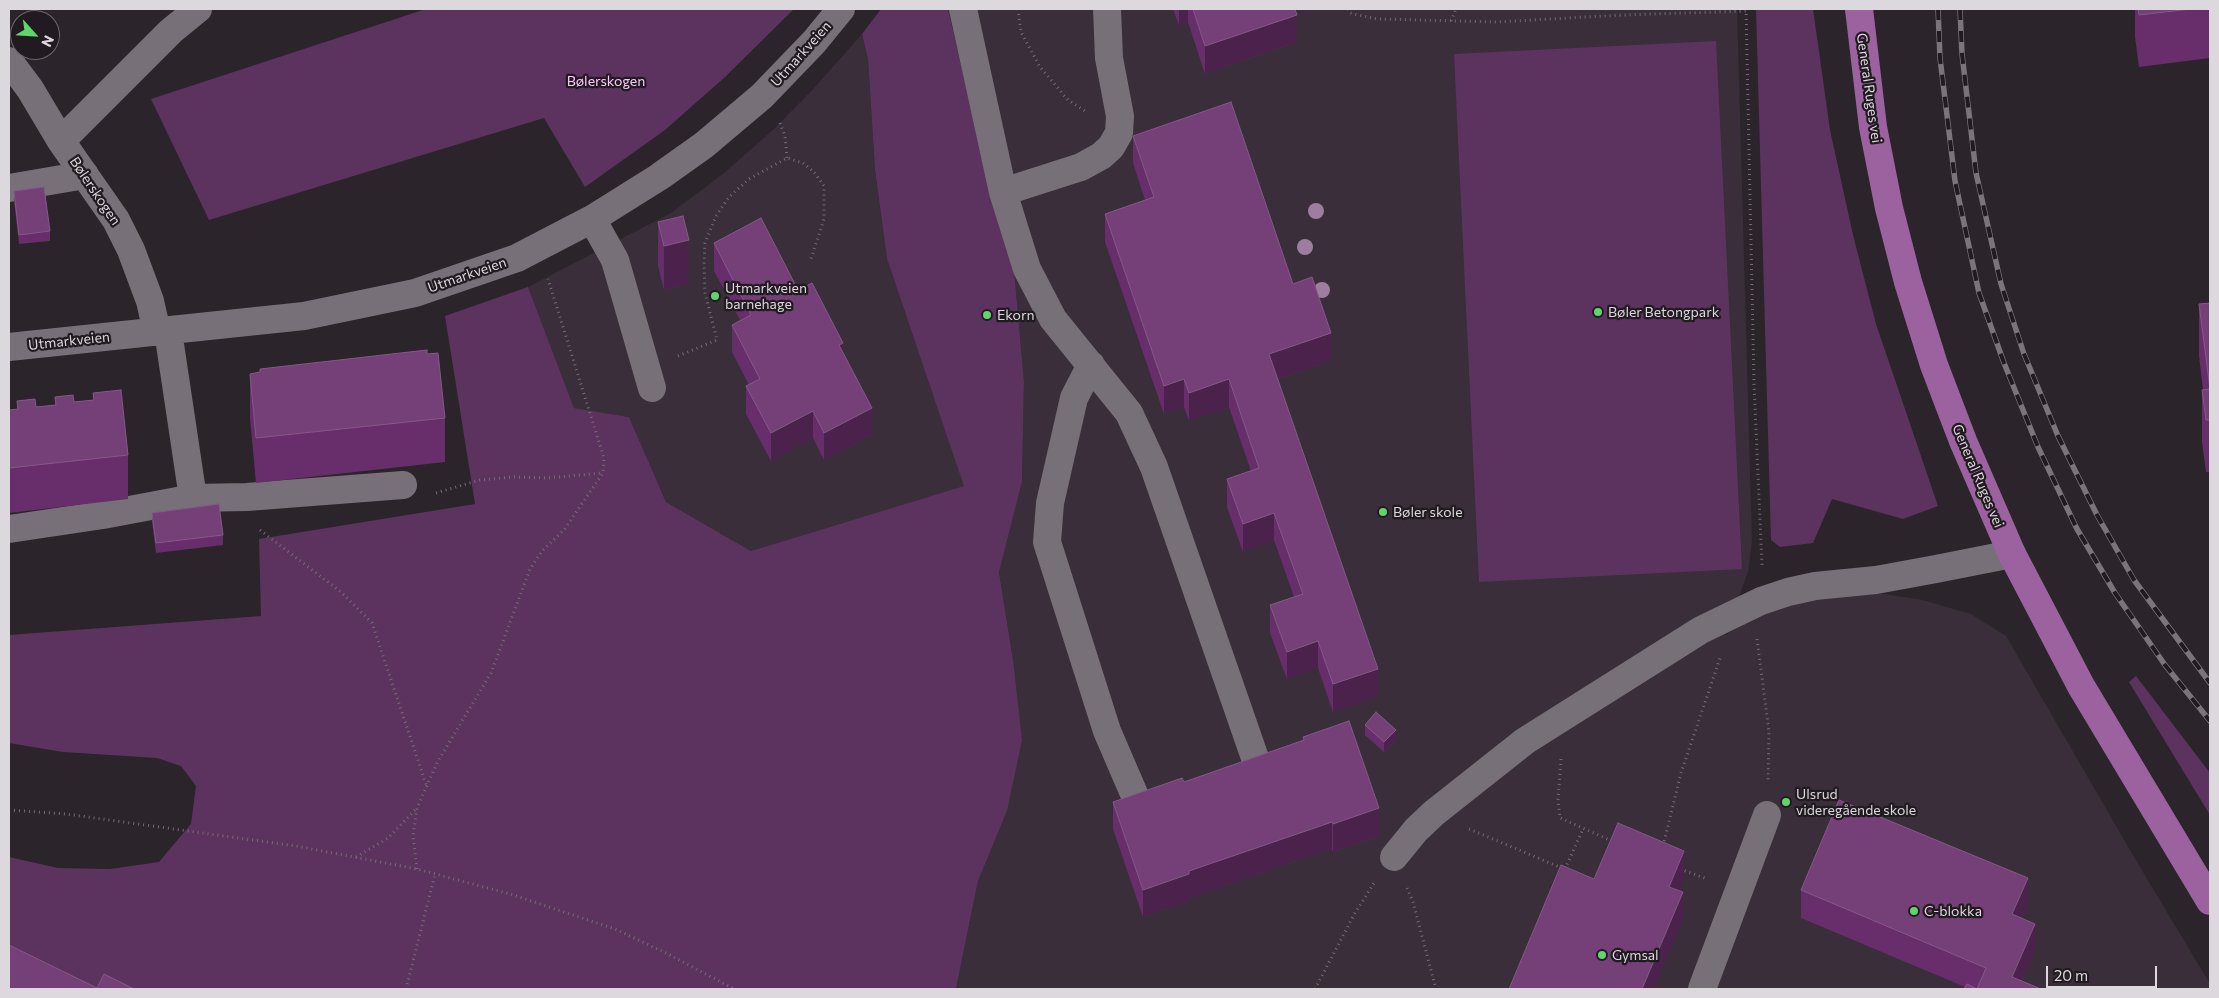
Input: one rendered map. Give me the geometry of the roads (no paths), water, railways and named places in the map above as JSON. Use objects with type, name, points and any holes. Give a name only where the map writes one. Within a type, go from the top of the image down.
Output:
[{"type":"main road","name":"General Ruges vei","points":[[1859,9],[1873,127],[1889,208],[1908,282],[1934,365],[1960,433],[2012,554],[2081,686],[2210,901]]},
{"type":"street","points":[[61,141],[171,30],[198,9]]},
{"type":"street","name":"Utmarkveien","points":[[9,347],[304,316],[415,293],[464,278],[517,258],[592,220],[659,177],[711,139],[762,96],[814,42],[841,9]]},
{"type":"street","points":[[963,9],[1003,192],[1027,269],[1053,319],[1129,413],[1154,467],[1255,758]]},
{"type":"street","points":[[1003,192],[1081,167],[1101,156],[1111,147],[1119,133],[1120,116],[1109,58],[1108,9]]},
{"type":"street","name":"Bølerskogen","points":[[9,61],[30,89],[61,141],[116,220],[131,250],[163,331],[193,498]]},
{"type":"street","points":[[9,188],[85,175]]},
{"type":"street","points":[[592,220],[615,260],[649,377]]},
{"type":"street","points":[[1091,365],[1074,398],[1050,502],[1047,542],[1107,731],[1138,803]]},
{"type":"street","points":[[9,528],[103,515],[193,498],[246,497],[403,485]]},
{"type":"street","points":[[1394,857],[1416,830],[1434,813],[1525,741],[1701,630],[1751,606],[1815,586],[1884,578],[2012,554]]},
{"type":"street","points":[[1702,989],[1767,816]]},
{"type":"railway","points":[[1938,9],[1940,58],[1955,181],[1979,293],[2004,363],[2038,447],[2077,529],[2115,593],[2165,665],[2210,721]]},
{"type":"railway","points":[[1960,9],[1962,54],[1976,173],[2001,284],[2024,354],[2058,436],[2097,515],[2134,580],[2210,683]]},
{"type":"place","name":"Utmarkveien barnehage","points":[[715,296]]},
{"type":"place","name":"Bøler Betongpark","points":[[1598,312]]},
{"type":"place","name":"Ekorn","points":[[987,315]]},
{"type":"place","name":"Bøler skole","points":[[1383,512]]},
{"type":"place","name":"Ulsrud videregående skole","points":[[1786,802]]},
{"type":"place","name":"C-blokka","points":[[1914,911]]},
{"type":"place","name":"Gymsal","points":[[1602,955]]}]
